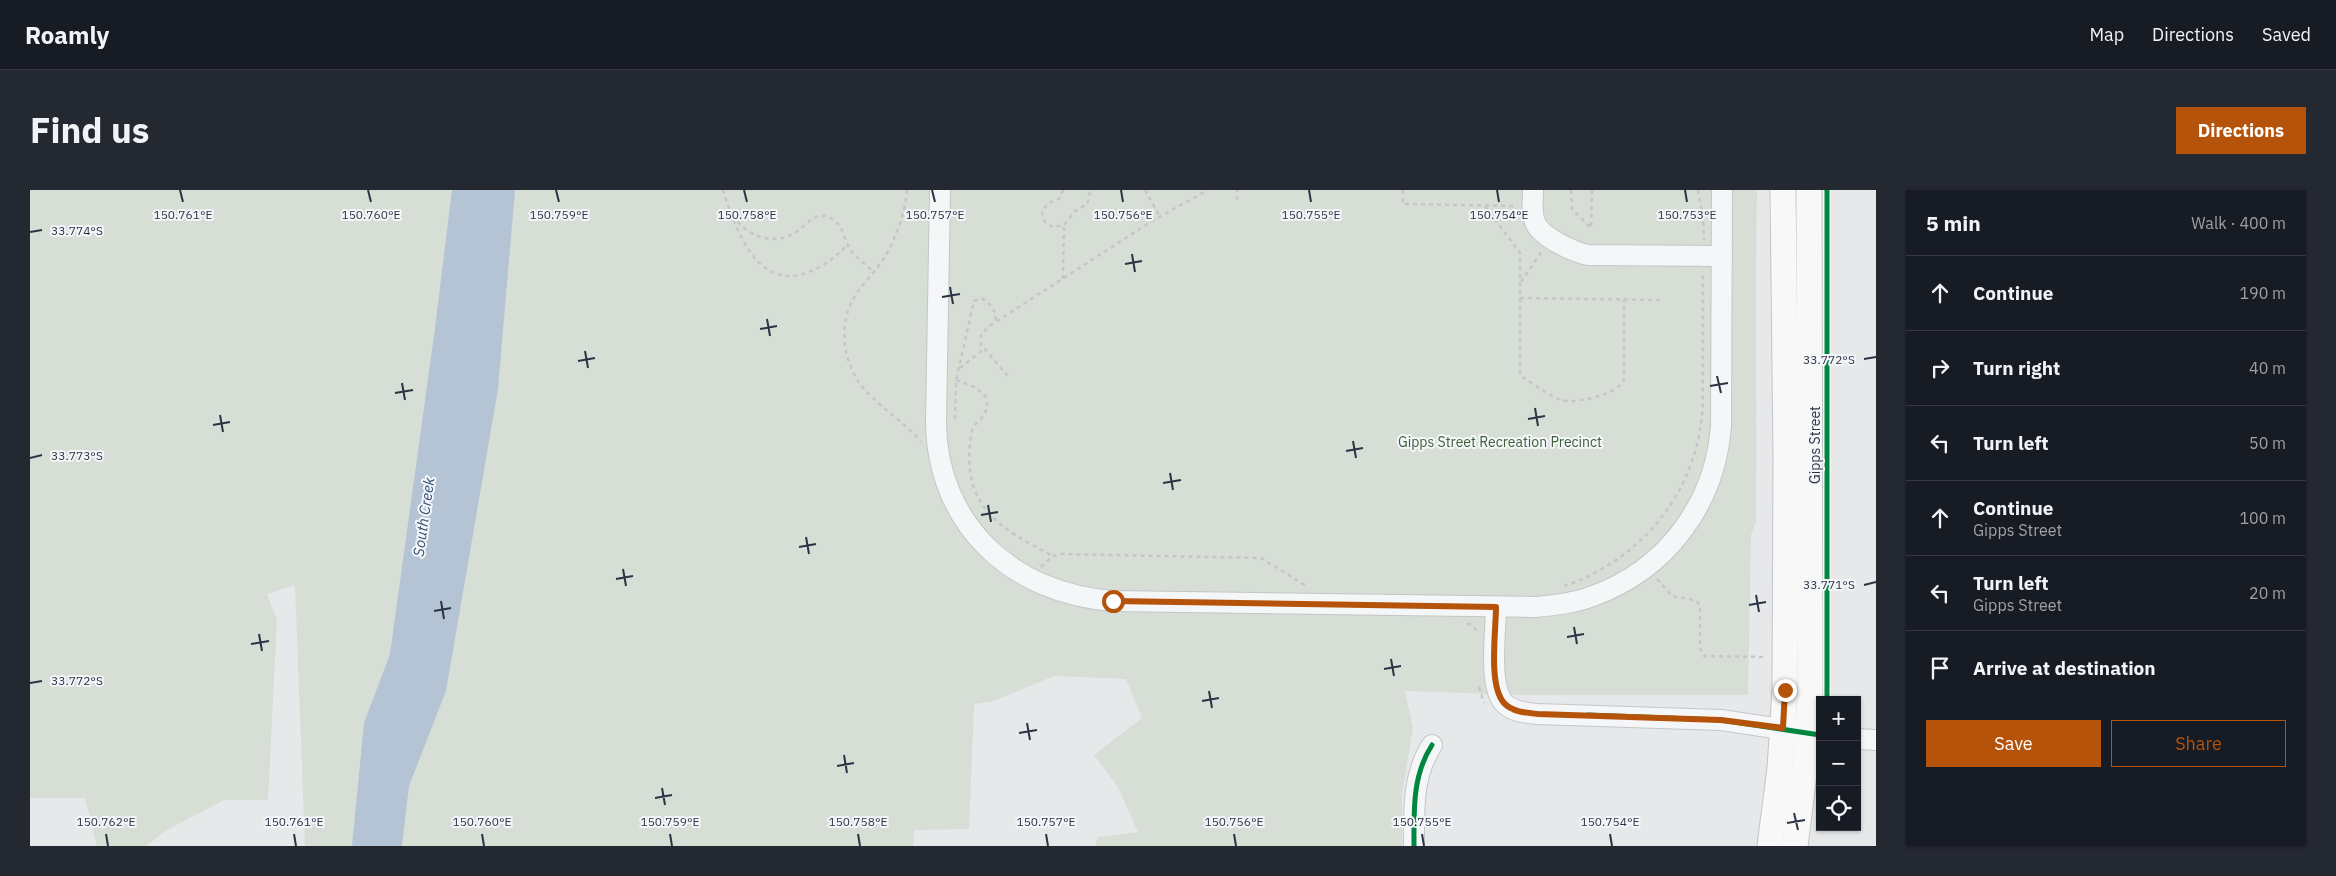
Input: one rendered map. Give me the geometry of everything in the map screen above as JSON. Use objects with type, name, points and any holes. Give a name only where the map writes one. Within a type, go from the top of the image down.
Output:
[{"type":"main road","name":"Gipps Street","points":[[1770,846],[1783,728],[1786,518],[1783,190]]},
{"type":"main road","name":"Gipps Street","points":[[1795,846],[1814,734],[1810,564],[1809,190]]},
{"type":"street","points":[[940,190],[936,439],[943,474],[957,507],[981,541],[1009,566],[1034,581],[1075,596],[1113,601],[1496,607],[1536,607],[1592,597],[1647,567],[1667,550],[1694,515],[1704,496],[1719,451],[1721,417],[1713,256],[1722,190]]},
{"type":"street","points":[[1532,190],[1532,212],[1536,224],[1551,238],[1575,253],[1588,255],[1713,256]]},
{"type":"street","points":[[1496,607],[1495,680],[1497,692],[1505,704],[1520,712],[1721,720],[1814,734]]},
{"type":"street","points":[[1861,739],[1876,740]]},
{"type":"street","points":[[1414,846],[1414,797],[1424,758],[1432,745]]},
{"type":"path","points":[[723,190],[737,230],[764,268],[778,275],[797,276],[814,270],[834,259],[848,245]]},
{"type":"path","points":[[907,190],[898,230],[886,255],[857,292],[848,311],[844,331],[846,353],[854,374],[862,386],[915,435],[924,448]]},
{"type":"path","points":[[1063,190],[1059,199],[1048,203],[1042,212],[1044,222],[1053,228],[1064,225]]},
{"type":"path","points":[[1063,279],[1064,225],[1075,210],[1084,207],[1089,201],[1089,190]]},
{"type":"path","points":[[1145,190],[1160,217]]},
{"type":"path","points":[[1008,376],[984,349],[980,340],[981,335],[996,322],[1160,217],[1208,190]]},
{"type":"path","points":[[1237,190],[1237,200]]},
{"type":"path","points":[[1571,190],[1572,209],[1591,228],[1592,190]]},
{"type":"path","points":[[1560,587],[1597,572],[1632,549],[1651,531],[1673,502],[1689,469],[1697,444],[1702,408],[1713,256],[1698,190]]},
{"type":"path","points":[[1485,206],[1520,253],[1520,376],[1562,400],[1605,396],[1622,385],[1624,380],[1624,300]]},
{"type":"path","points":[[732,216],[747,231],[763,239],[785,237],[799,231],[813,218],[824,216],[839,224],[854,254],[874,272]]},
{"type":"path","points":[[1520,284],[1551,238]]},
{"type":"path","points":[[955,419],[956,380],[974,301],[982,298],[992,305],[996,312],[996,322]]},
{"type":"path","points":[[1520,298],[1660,300]]},
{"type":"path","points":[[959,369],[984,349]]},
{"type":"path","points":[[956,380],[977,388],[987,398],[987,412],[971,433],[971,481],[979,500],[1006,530],[1030,545],[1053,556],[1261,558],[1310,588]]},
{"type":"path","points":[[1632,549],[1672,596],[1699,602],[1700,648],[1704,656],[1764,657]]},
{"type":"path","points":[[1034,581],[1042,565],[1053,556]]},
{"type":"green space","name":"Gipps Street Recreation Precinct","points":[[30,190],[1757,190],[1756,522],[1751,535],[1748,695],[1529,695],[1405,691],[1413,729],[1402,794],[1402,846],[1095,846],[1098,837],[1138,832],[1118,787],[1094,755],[1142,718],[1126,679],[1054,676],[994,701],[974,704],[969,829],[914,830],[913,846],[305,846],[295,585],[267,594],[277,620],[268,800],[224,800],[167,830],[146,846],[97,846],[85,798],[30,798]]},
{"type":"water","name":"South Creek","points":[[452,190],[515,190],[498,389],[446,691],[409,786],[402,846],[352,846],[364,723],[390,654]]},
{"type":"cycle path","points":[[1827,190],[1827,696]]},
{"type":"cycle path","points":[[1588,715],[1721,720],[1816,734]]},
{"type":"cycle path","points":[[1414,846],[1414,807],[1418,781],[1425,757],[1432,745]]},
{"type":"route","points":[[1113,601],[1496,607],[1495,680],[1497,692],[1505,704],[1520,712],[1721,720],[1783,728],[1785,690]]}]
